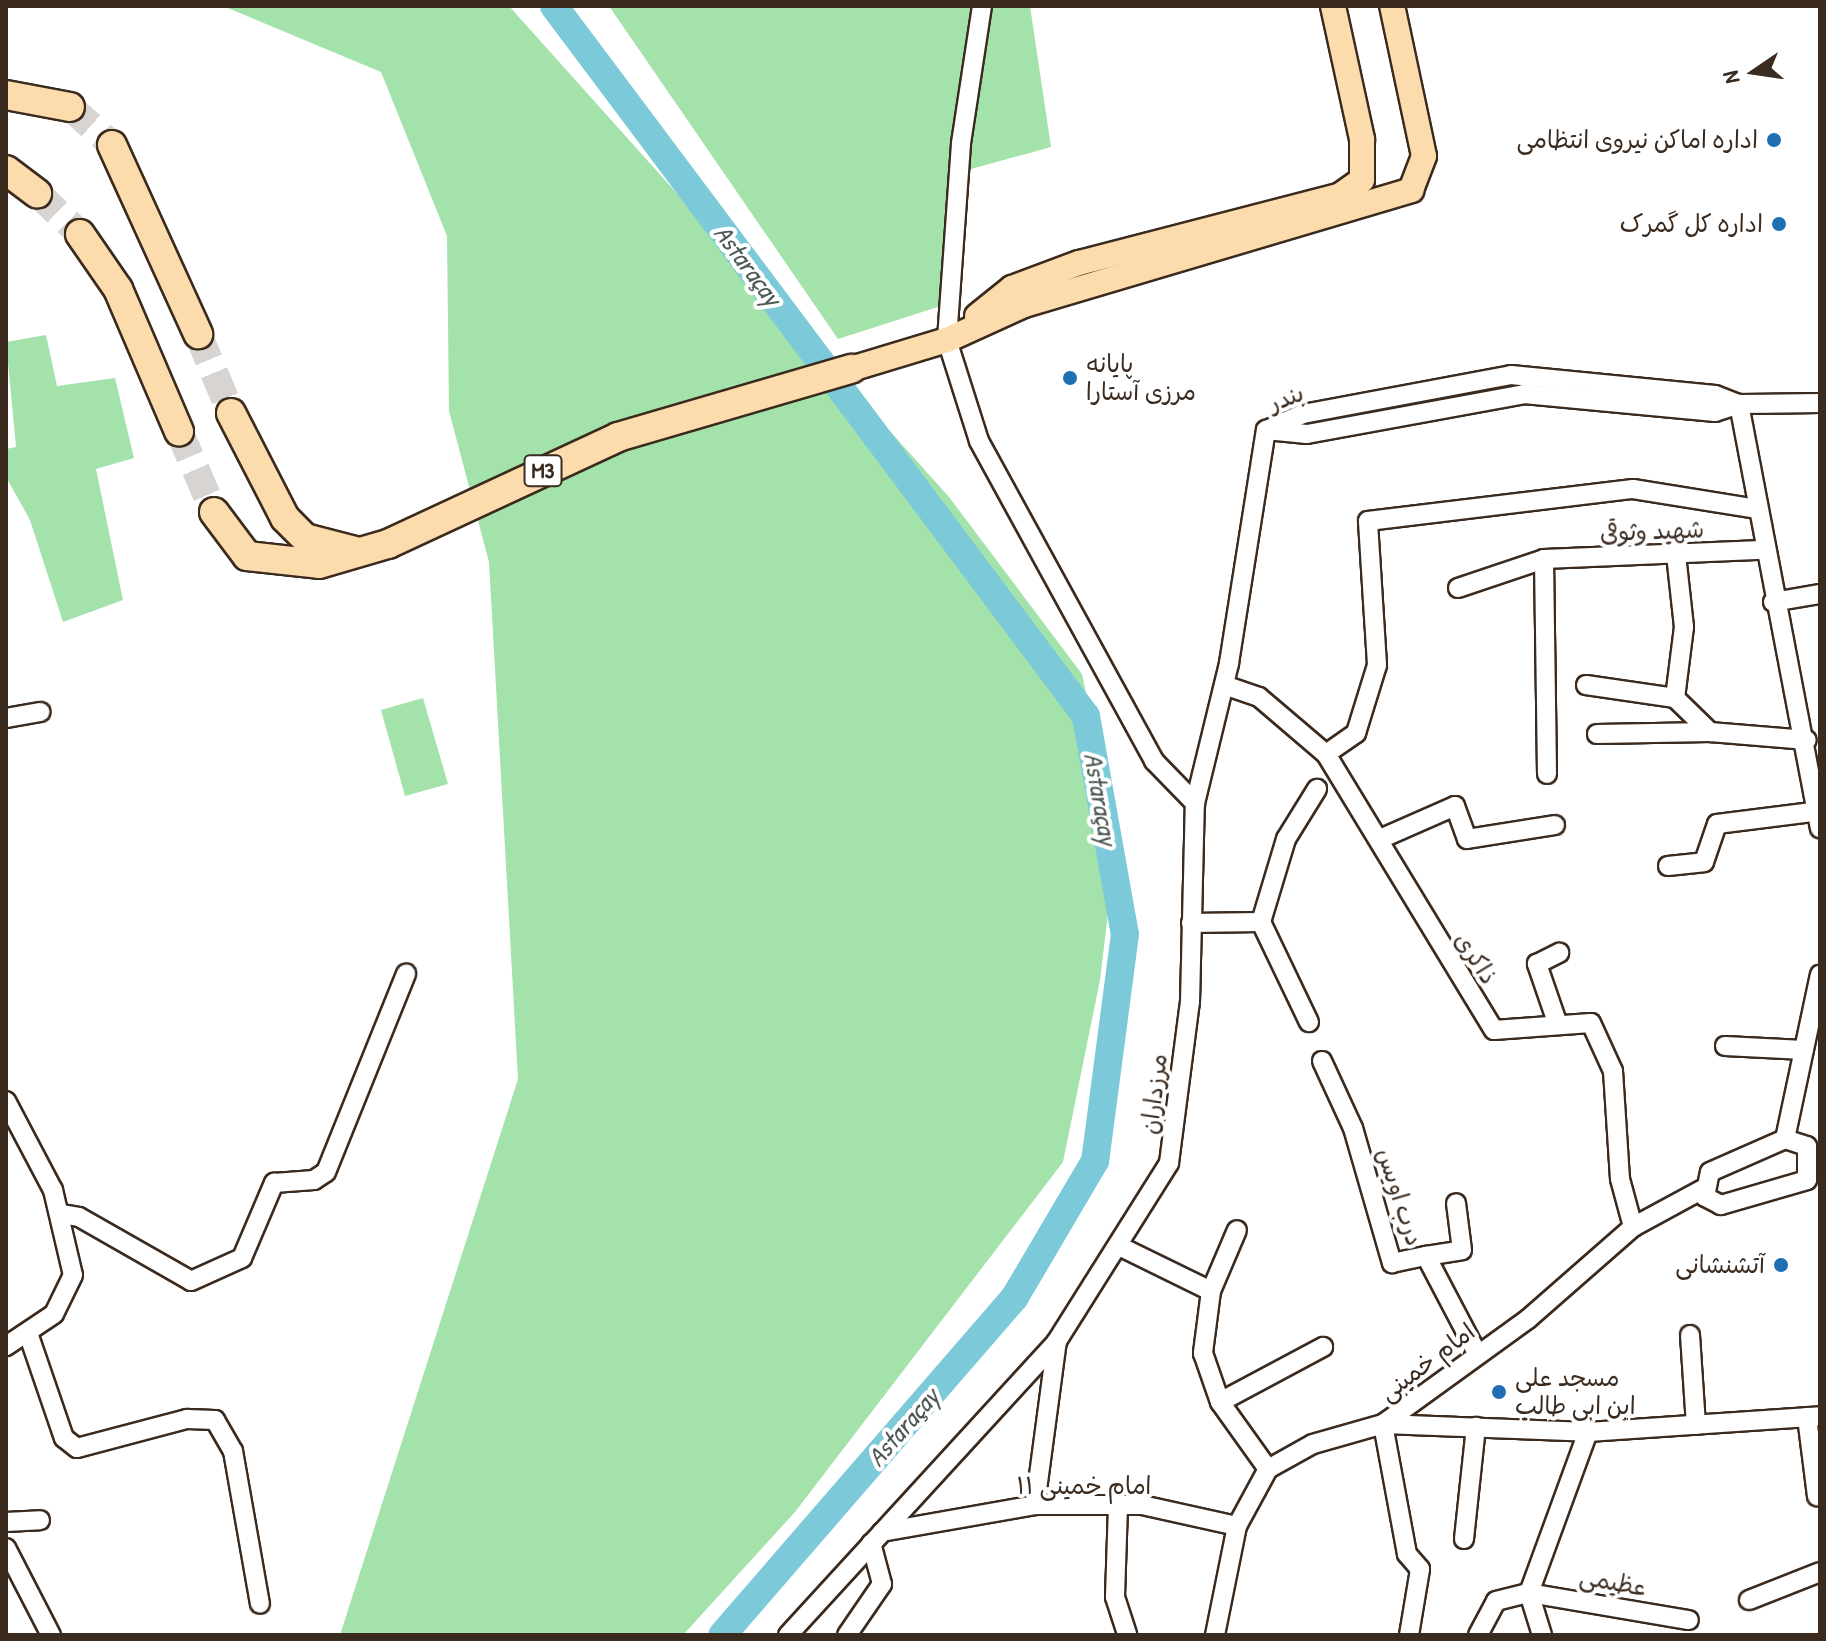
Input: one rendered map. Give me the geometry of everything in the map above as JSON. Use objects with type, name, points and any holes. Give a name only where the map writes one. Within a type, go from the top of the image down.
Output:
[{"type":"highway","points":[[6,95],[70,107]]},
{"type":"highway","points":[[112,145],[198,334]]},
{"type":"highway","points":[[6,170],[37,193]]},
{"type":"highway","points":[[80,234],[118,289],[179,431]]},
{"type":"highway","name":"M3","points":[[214,512],[233,544],[266,563],[297,567],[364,553],[618,437],[851,369]]},
{"type":"highway","points":[[231,413],[285,518],[305,538],[364,553]]},
{"type":"main road","points":[[947,340],[1012,288],[1241,216],[1339,196],[1362,180],[1362,139],[1333,6]]},
{"type":"main road","points":[[851,369],[947,340],[1024,305],[1411,190],[1424,156],[1392,6]]},
{"type":"street","points":[[982,6],[961,144],[947,340],[979,441],[1154,761],[1195,803]]},
{"type":"street","name":"بندر","points":[[1266,430],[1303,414],[1511,375],[1715,395],[1739,404],[1820,403]]},
{"type":"street","points":[[1739,404],[1762,550],[1807,740],[1820,811],[1820,828]]},
{"type":"street","name":"مرزداران","points":[[788,1635],[1057,1341],[1169,1163],[1190,1002],[1195,803],[1224,685],[1266,430]]},
{"type":"street","points":[[1326,754],[1356,733],[1377,665],[1368,521],[1633,489],[1756,509]]},
{"type":"street","name":"شهید وثوقی","points":[[1458,588],[1544,559],[1762,550]]},
{"type":"street","points":[[1675,698],[1684,627],[1676,554]]},
{"type":"street","points":[[1544,559],[1547,774]]},
{"type":"street","points":[[1773,602],[1820,594]]},
{"type":"street","name":"ذاکری","points":[[1224,685],[1259,697],[1326,754],[1494,1030],[1591,1023],[1613,1071],[1620,1179],[1633,1227]]},
{"type":"street","points":[[1586,685],[1675,698],[1710,732]]},
{"type":"street","points":[[6,718],[40,712]]},
{"type":"street","points":[[1597,734],[1710,732],[1807,740]]},
{"type":"street","points":[[1309,1022],[1261,922],[1286,839],[1317,789]]},
{"type":"street","points":[[1380,839],[1455,806],[1467,839],[1555,825]]},
{"type":"street","points":[[1668,866],[1704,862],[1717,824],[1820,811]]},
{"type":"street","points":[[1191,923],[1261,922]]},
{"type":"street","points":[[1558,1025],[1537,964],[1559,953]]},
{"type":"street","points":[[61,1214],[79,1217],[191,1281],[242,1258],[274,1183],[314,1180],[326,1172],[406,974]]},
{"type":"street","points":[[1798,1186],[1807,1180],[1812,1158],[1807,1146],[1785,1139],[1820,975]]},
{"type":"street","points":[[1725,1046],[1804,1050]]},
{"type":"street","name":"درب اویس","points":[[1322,1061],[1353,1128],[1392,1263],[1426,1256],[1477,1353]]},
{"type":"street","points":[[6,1101],[61,1214],[73,1275],[67,1298],[28,1333],[6,1346]]},
{"type":"street","name":"امام خمینی","points":[[1268,1469],[1313,1444],[1383,1424],[1558,1295],[1633,1227],[1703,1189],[1710,1172],[1785,1139]]},
{"type":"street","points":[[1703,1189],[1721,1205],[1820,1183]]},
{"type":"street","points":[[1426,1256],[1462,1250],[1456,1203]]},
{"type":"street","points":[[1215,1635],[1237,1526],[1268,1469],[1220,1402],[1203,1353],[1211,1291],[1237,1230]]},
{"type":"street","points":[[1119,1246],[1211,1291]]},
{"type":"street","points":[[28,1333],[64,1438],[77,1448],[187,1419],[215,1420],[233,1451],[260,1604]]},
{"type":"street","points":[[1690,1335],[1696,1425]]},
{"type":"street","points":[[1035,1505],[1057,1341]]},
{"type":"street","points":[[1220,1402],[1323,1347]]},
{"type":"street","points":[[1409,1635],[1420,1569],[1407,1554],[1383,1424],[1588,1432],[1813,1416],[1817,1496]]},
{"type":"street","points":[[1464,1539],[1476,1427]]},
{"type":"street","points":[[1542,1635],[1529,1593],[1588,1432]]},
{"type":"street","name":"امام خمینی ۱۱","points":[[877,1538],[1035,1505],[1118,1506],[1237,1526]]},
{"type":"street","points":[[1118,1506],[1115,1597],[1127,1635]]},
{"type":"street","points":[[6,1522],[40,1520]]},
{"type":"street","points":[[844,1634],[882,1584],[877,1538]]},
{"type":"street","points":[[6,1548],[51,1635]]},
{"type":"street","points":[[1749,1600],[1820,1572]]},
{"type":"street","points":[[1478,1635],[1496,1601],[1529,1593]]},
{"type":"street","name":"عظیمی","points":[[1529,1593],[1689,1620]]},
{"type":"green space","points":[[223,6],[509,6],[949,497],[1082,674],[1117,837],[1100,980],[1063,1162],[795,1512],[683,1635],[340,1635],[518,1079],[489,562],[449,411],[447,236],[381,72]]},
{"type":"green space","points":[[609,6],[1030,6],[1051,147],[971,169],[944,305],[838,339]]},
{"type":"green space","points":[[46,335],[57,386],[115,378],[134,458],[96,469],[123,600],[63,622],[30,520],[6,477],[6,449],[16,447],[6,342]]},
{"type":"green space","points":[[423,698],[448,784],[405,796],[381,710]]},
{"type":"waterway","name":"Astaraçay","points":[[554,6],[1086,716],[1125,934],[1095,1161],[1015,1297],[722,1635]]},
{"type":"tunnel","points":[[70,107],[112,145]]},
{"type":"tunnel","points":[[37,193],[80,234]]},
{"type":"tunnel","points":[[198,334],[231,413]]},
{"type":"tunnel","points":[[179,431],[214,512]]},
{"type":"place","name":"اداره اماکن نیروی انتظامی","points":[[1774,140]]},
{"type":"place","name":"اداره کل گمرک","points":[[1779,224]]},
{"type":"place","name":"پایانه مرزی آستارا","points":[[1070,378]]},
{"type":"place","name":"آتشنشانی","points":[[1781,1265]]},
{"type":"place","name":"مسجد علی ابن ابی طالب","points":[[1499,1392]]}]
